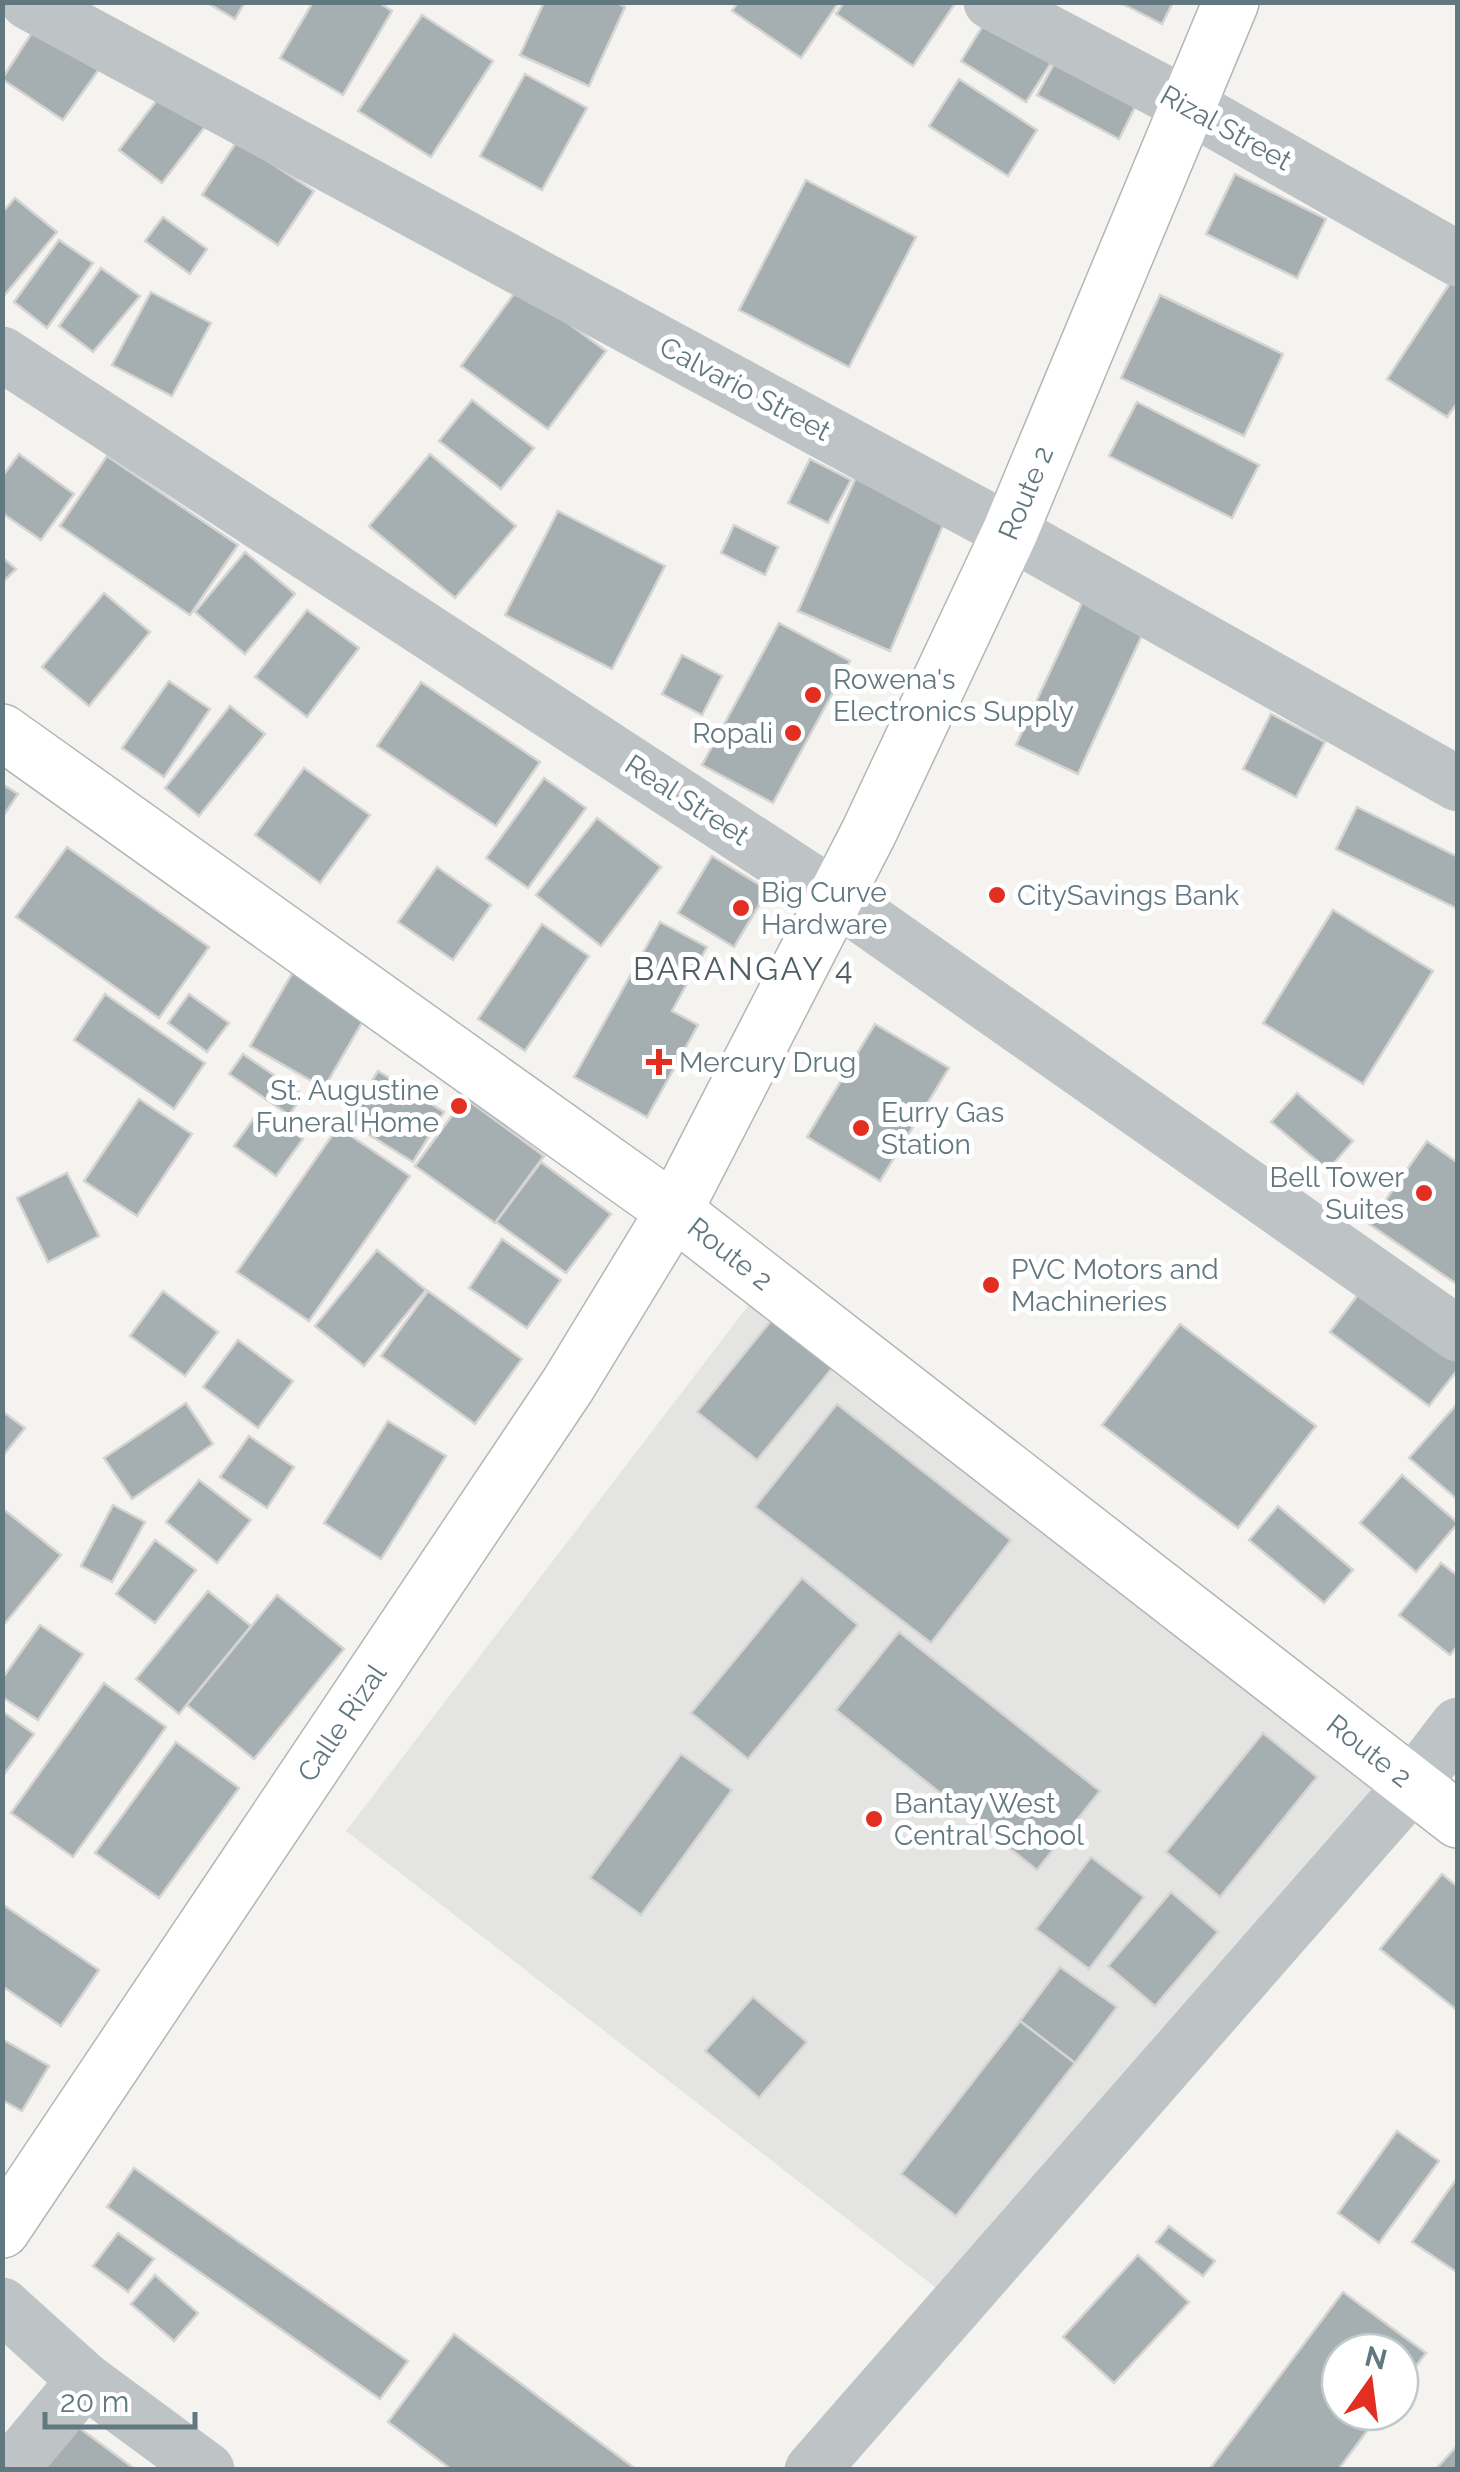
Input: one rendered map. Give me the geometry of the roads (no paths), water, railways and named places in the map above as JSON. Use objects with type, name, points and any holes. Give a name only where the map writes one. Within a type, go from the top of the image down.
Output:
[{"type":"main road","name":"Route 2","points":[[1231,2],[1010,532],[835,897],[674,1211],[1458,1820]]},
{"type":"main road","points":[[2,732],[674,1211]]},
{"type":"main road","name":"Calle Rizal","points":[[2,2230],[568,1385],[674,1211]]},
{"type":"street","name":"Calvario Street","points":[[28,2],[1010,532],[1458,784]]},
{"type":"street","name":"Rizal Street","points":[[992,2],[1187,105],[1458,259]]},
{"type":"street","name":"Real Street","points":[[2,354],[835,897],[1458,1334]]},
{"type":"street","points":[[812,2470],[1412,1784],[1458,1726]]},
{"type":"street","points":[[2,2305],[86,2380],[207,2470]]},
{"type":"street","points":[[10,2470],[86,2380]]},
{"type":"place","name":"Rowena's Electronics Supply","points":[[813,695]]},
{"type":"place","name":"Ropali","points":[[793,733]]},
{"type":"place","name":"CitySavings Bank","points":[[997,895]]},
{"type":"place","name":"Big Curve Hardware","points":[[741,908]]},
{"type":"place","name":"Mercury Drug","points":[[659,1062]]},
{"type":"place","name":"St. Augustine Funeral Home","points":[[459,1106]]},
{"type":"place","name":"Eurry Gas Station","points":[[861,1128]]},
{"type":"place","name":"Bell Tower Suites","points":[[1424,1193]]},
{"type":"place","name":"PVC Motors and Machineries","points":[[991,1285]]},
{"type":"place","name":"Bantay West Central School","points":[[874,1819]]},
{"type":"district","name":"BARANGAY 4","points":[[744,968]]}]
